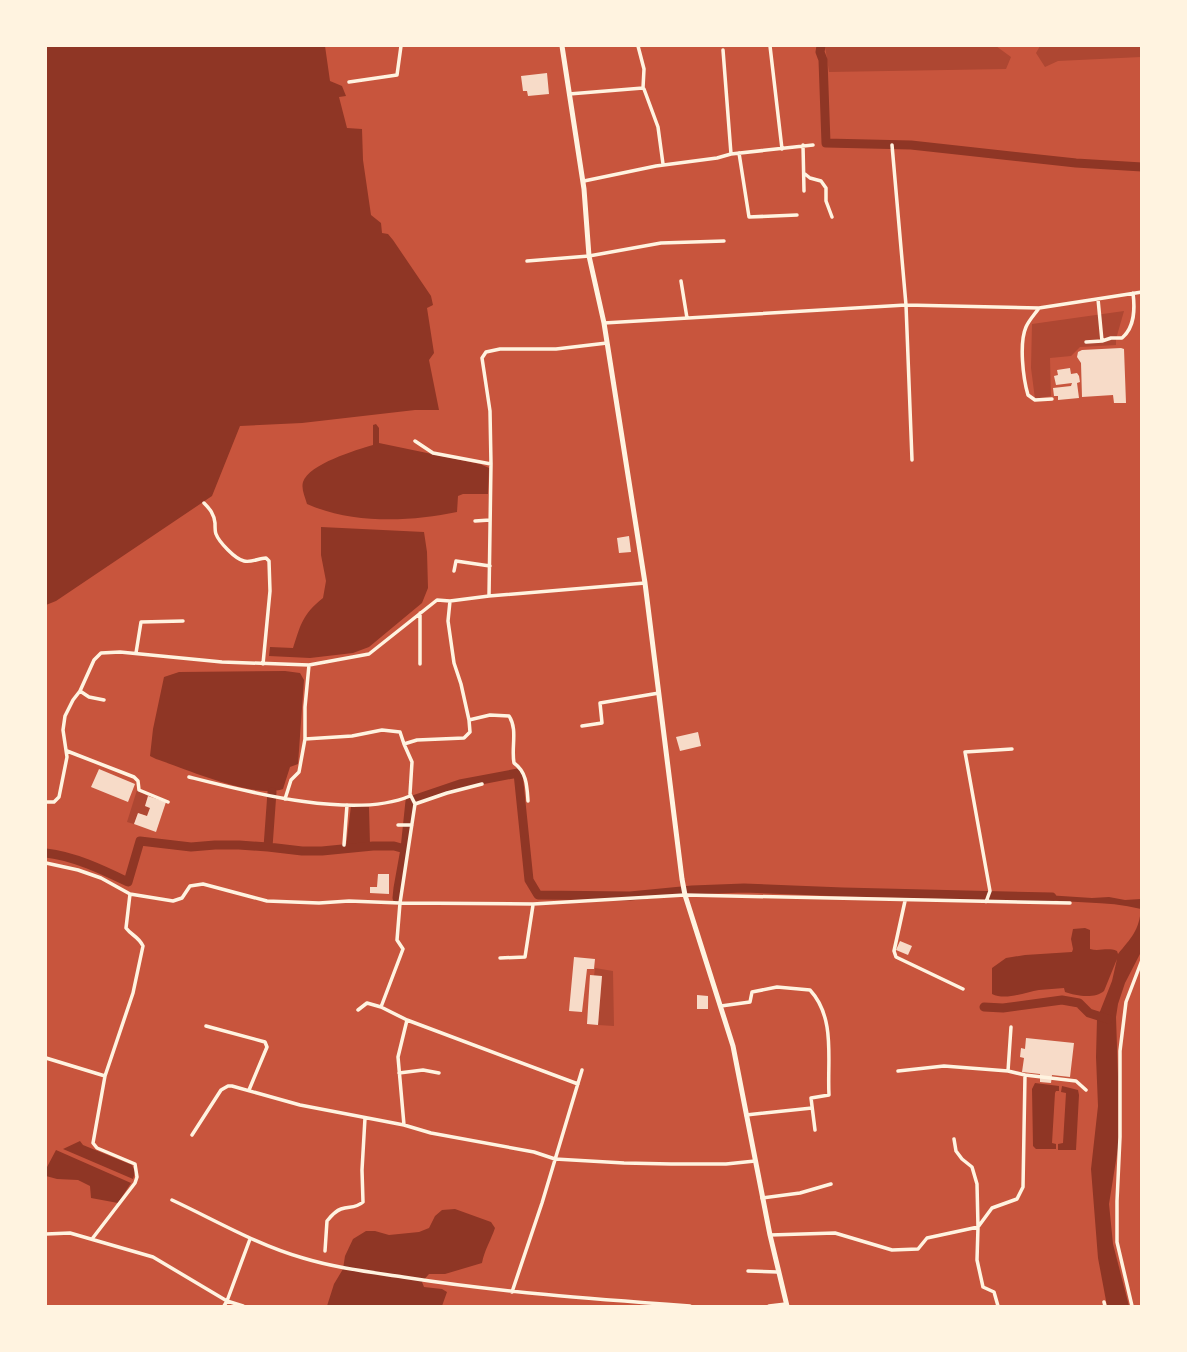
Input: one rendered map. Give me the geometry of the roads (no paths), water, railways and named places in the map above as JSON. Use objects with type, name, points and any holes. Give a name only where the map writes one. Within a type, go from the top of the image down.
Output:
[{"type":"main road","points":[[562,46],[583,181],[589,256],[604,323],[645,583],[683,883],[733,1046],[769,1235],[786,1305]]},
{"type":"street","points":[[349,82],[397,75],[401,46]]},
{"type":"street","points":[[638,46],[644,69],[643,88],[658,127],[663,164]]},
{"type":"street","points":[[769,46],[782,149]]},
{"type":"street","points":[[723,50],[731,154]]},
{"type":"street","points":[[569,93],[643,88]]},
{"type":"street","points":[[803,145],[804,191]]},
{"type":"street","points":[[583,181],[663,164],[813,145]]},
{"type":"street","points":[[892,145],[906,305],[912,460]]},
{"type":"street","points":[[739,153],[749,218],[797,215]]},
{"type":"street","points":[[805,174],[821,181],[832,217]]},
{"type":"street","points":[[527,261],[589,256],[661,243],[724,241]]},
{"type":"street","points":[[681,281],[687,318]]},
{"type":"street","points":[[604,323],[906,305],[1039,308],[1142,292]]},
{"type":"street","points":[[1086,342],[1122,338],[1126,335],[1132,325],[1135,303],[1133,293]]},
{"type":"street","points":[[1098,299],[1101,341]]},
{"type":"street","points":[[1039,308],[1026,327],[1023,378],[1028,395],[1035,400],[1052,399]]},
{"type":"street","points":[[489,596],[490,411],[482,358],[486,352],[500,349],[556,349],[607,343]]},
{"type":"street","points":[[415,441],[433,453],[491,464]]},
{"type":"street","points":[[204,503],[212,511],[215,533],[236,558],[245,562],[262,557],[269,561],[270,591],[263,664]]},
{"type":"street","points":[[475,522],[490,520]]},
{"type":"street","points":[[454,571],[456,561],[490,566]]},
{"type":"street","points":[[46,802],[57,801],[59,797],[67,751],[63,730],[65,716],[94,660],[101,653],[309,665],[369,654],[437,600],[645,583]]},
{"type":"street","points":[[404,744],[417,740],[464,738],[470,732],[454,663],[448,621],[450,601]]},
{"type":"street","points":[[420,614],[420,664]]},
{"type":"street","points":[[136,653],[141,622],[183,621]]},
{"type":"street","points":[[285,799],[291,780],[299,772],[305,739],[309,665]]},
{"type":"street","points":[[80,691],[89,697],[104,700]]},
{"type":"street","points":[[582,726],[602,723],[600,703],[659,693]]},
{"type":"street","points":[[469,720],[490,715],[509,716],[514,723],[514,763],[521,768],[526,779],[528,801]]},
{"type":"street","points":[[305,739],[352,736],[382,730],[400,732],[412,762],[410,796],[415,804],[397,940],[402,946],[403,954],[381,1007]]},
{"type":"street","points":[[986,902],[990,891],[965,752],[1012,749]]},
{"type":"street","points":[[67,751],[134,777],[138,781],[139,790],[168,802]]},
{"type":"street","points":[[189,777],[285,799],[346,805],[397,802],[410,796]]},
{"type":"street","points":[[415,804],[482,784]]},
{"type":"street","points":[[344,845],[346,805]]},
{"type":"street","points":[[398,825],[412,825]]},
{"type":"street","points":[[46,863],[101,877],[130,894],[173,901],[182,898],[190,886],[203,884],[267,901],[319,904],[349,901],[533,904],[685,894],[1070,903]]},
{"type":"street","points":[[93,1239],[137,1177],[135,1164],[97,1148],[93,1143],[105,1076],[133,993],[143,946],[139,938],[130,934],[126,928],[130,894]]},
{"type":"street","points":[[905,901],[895,957],[963,989]]},
{"type":"street","points":[[500,958],[525,957],[533,904]]},
{"type":"street","points":[[1132,1307],[1117,1242],[1120,1051],[1126,1002],[1142,960]]},
{"type":"street","points":[[721,1006],[750,1002],[752,992],[777,987],[810,990],[820,1001],[830,1043],[829,1095],[811,1098],[815,1130]]},
{"type":"street","points":[[358,1010],[367,1003],[381,1007],[407,1020],[578,1084]]},
{"type":"street","points":[[404,1125],[398,1057],[407,1020]]},
{"type":"street","points":[[206,1026],[267,1044],[249,1090]]},
{"type":"street","points":[[1008,1071],[1011,1027]]},
{"type":"street","points":[[46,1058],[105,1076]]},
{"type":"street","points":[[898,1071],[944,1066],[1008,1071],[1076,1081],[1086,1090]]},
{"type":"street","points":[[399,1073],[423,1070],[439,1073]]},
{"type":"street","points":[[512,1292],[582,1070]]},
{"type":"street","points":[[769,1235],[835,1233],[892,1250],[918,1250],[927,1238],[978,1227],[992,1209],[1017,1199],[1023,1188],[1025,1075]]},
{"type":"street","points":[[192,1135],[224,1087],[232,1086],[300,1105],[534,1152],[555,1159],[671,1164],[755,1161]]},
{"type":"street","points":[[746,1115],[812,1108]]},
{"type":"street","points":[[325,1251],[327,1221],[336,1212],[354,1208],[363,1202],[365,1118]]},
{"type":"street","points":[[954,1139],[956,1151],[972,1167],[976,1184],[977,1260],[983,1287],[994,1292],[998,1307]]},
{"type":"street","points":[[762,1198],[800,1193],[831,1184]]},
{"type":"street","points":[[172,1200],[250,1239],[333,1266],[512,1292],[690,1307]]},
{"type":"street","points":[[46,1234],[70,1233],[153,1257],[227,1301],[243,1307]]},
{"type":"street","points":[[224,1307],[250,1239]]},
{"type":"street","points":[[748,1271],[778,1272]]},
{"type":"street","points":[[769,1307],[786,1305]]},
{"type":"waterway","points":[[821,46],[826,143],[911,145],[1076,163],[1142,167]]},
{"type":"waterway","points":[[397,898],[410,801],[460,784],[518,773],[529,880],[538,895],[630,896],[744,888],[1052,897]]},
{"type":"waterway","points":[[268,847],[272,792]]},
{"type":"waterway","points":[[46,853],[78,860],[128,882],[140,841],[191,847],[239,845],[302,851],[373,846],[405,849]]},
{"type":"waterway","points":[[984,1007],[1003,1008],[1062,1000],[1079,1003],[1089,1013],[1108,1019]]}]
